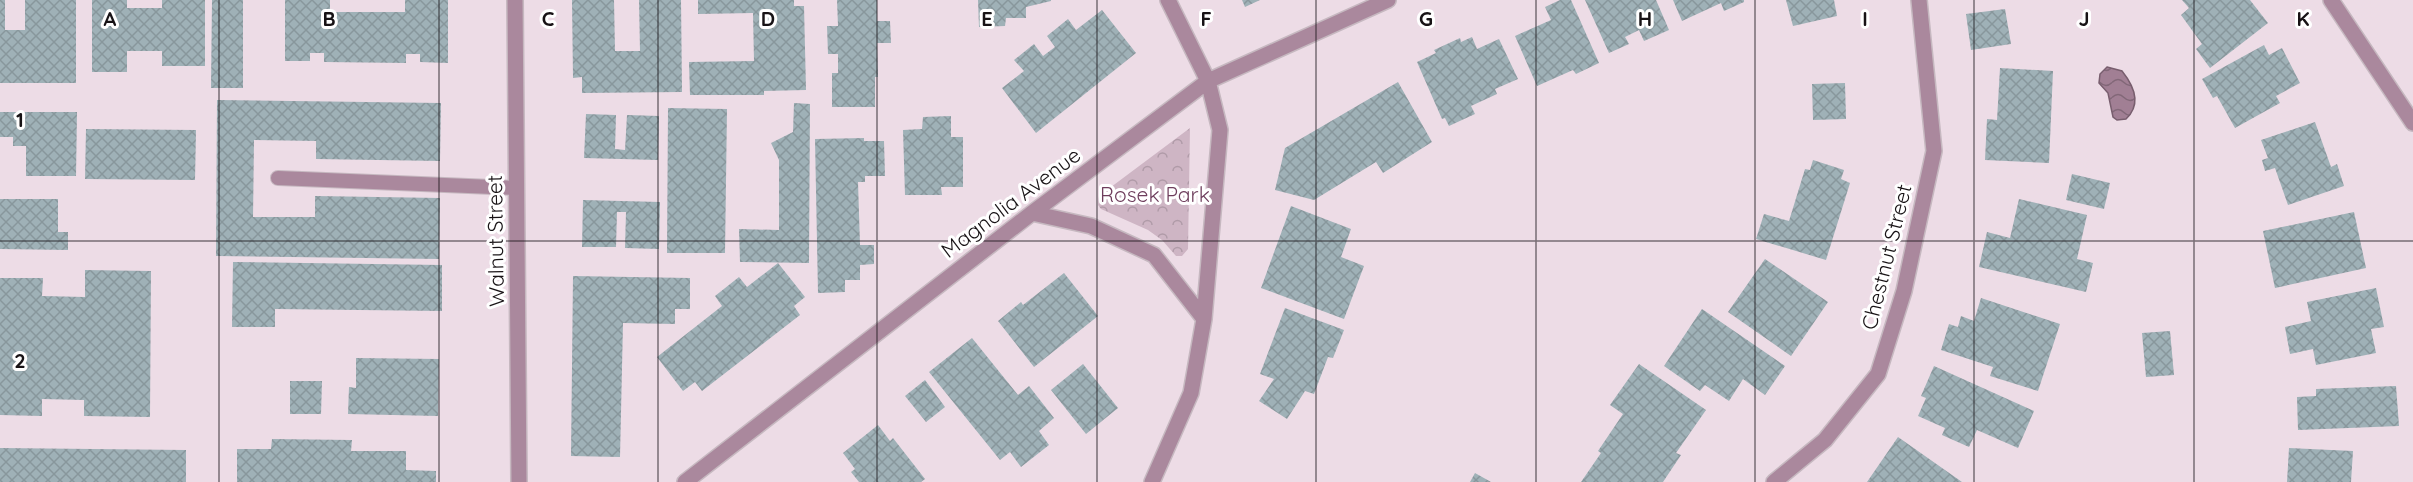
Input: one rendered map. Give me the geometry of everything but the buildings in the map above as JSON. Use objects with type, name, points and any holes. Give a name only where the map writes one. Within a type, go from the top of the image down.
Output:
[{"type":"street","name":"Walnut Street","points":[[515,0],[519,482]]},
{"type":"street","points":[[1152,482],[1191,393],[1204,319],[1220,130],[1208,81],[1168,0]]},
{"type":"street","name":"Magnolia Avenue","points":[[685,482],[1032,213],[1208,81],[1389,0]]},
{"type":"street","name":"Chestnut Street","points":[[1774,482],[1825,440],[1878,374],[1904,291],[1934,151],[1919,0]]},
{"type":"street","points":[[2331,0],[2413,123]]},
{"type":"street","points":[[1032,213],[1091,226],[1154,255],[1204,319]]},
{"type":"lane","points":[[278,178],[517,188]]},
{"type":"green space","name":"Rosek Park","points":[[1190,128],[1188,249],[1182,256],[1176,256],[1162,240],[1148,230],[1101,209],[1098,205],[1099,196]]},
{"type":"water","points":[[2107,67],[2122,71],[2133,89],[2134,107],[2126,119],[2117,120],[2113,117],[2108,93],[2099,83],[2100,74]]}]
